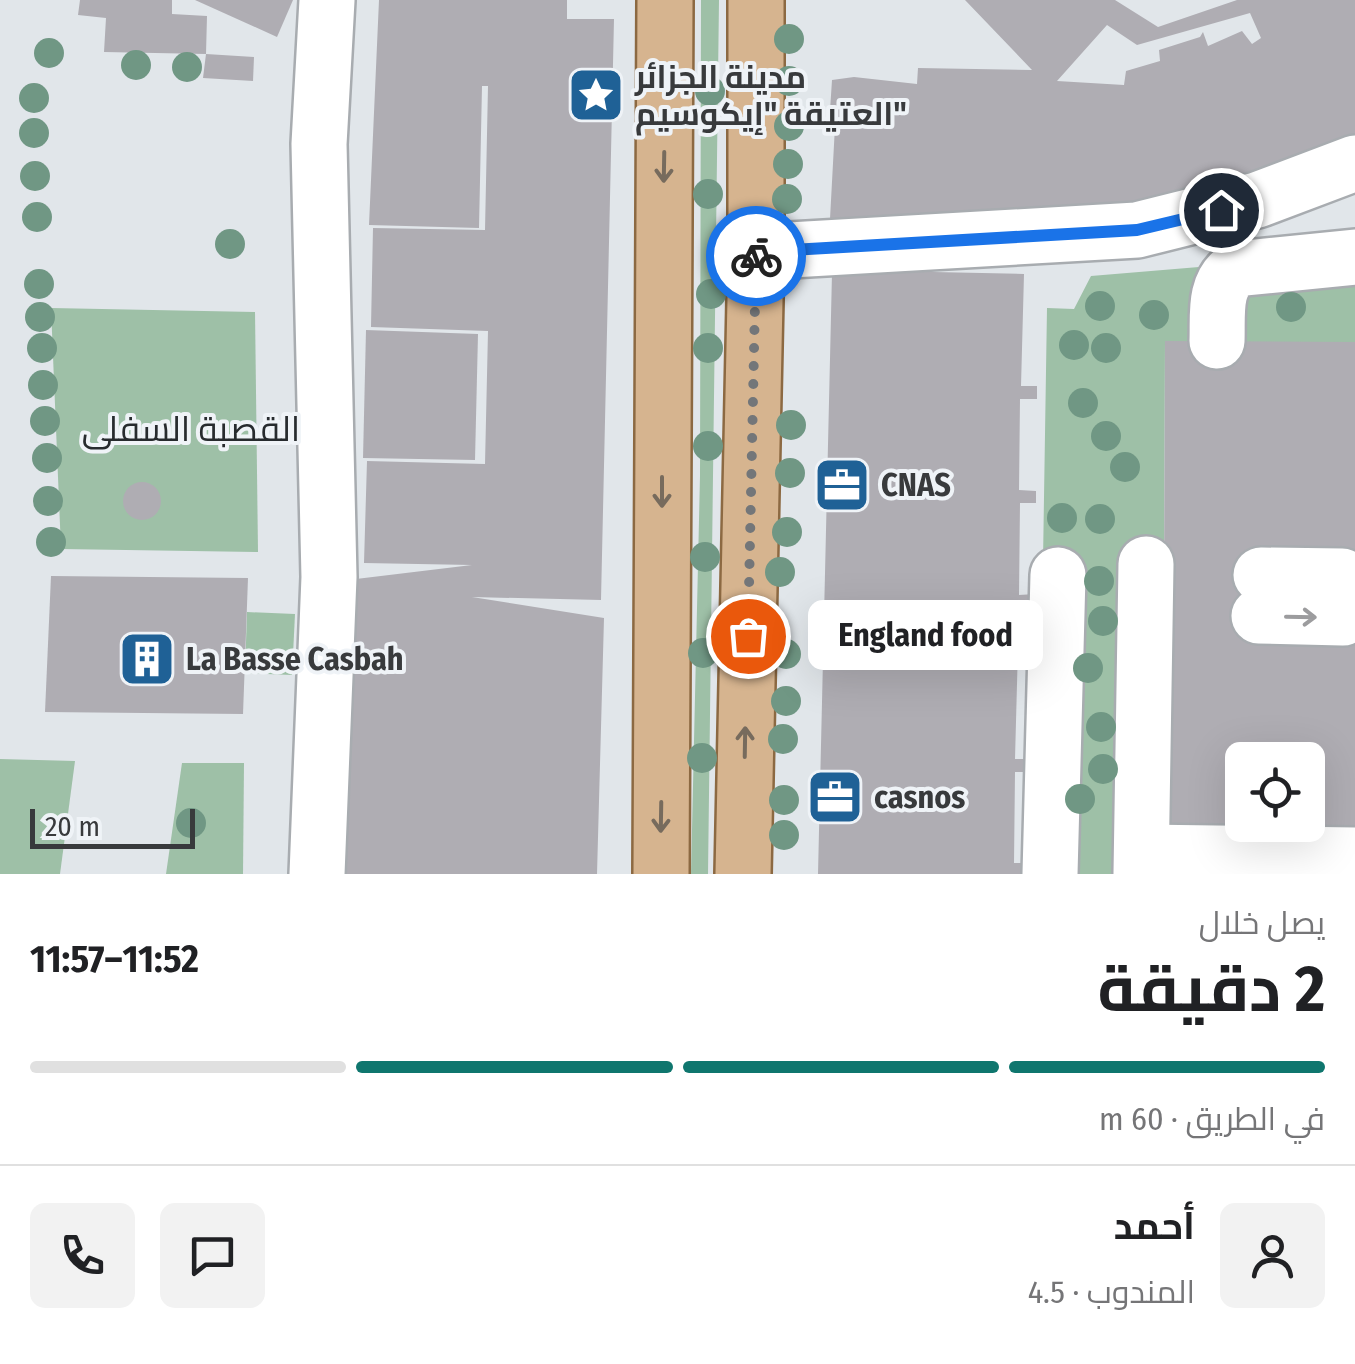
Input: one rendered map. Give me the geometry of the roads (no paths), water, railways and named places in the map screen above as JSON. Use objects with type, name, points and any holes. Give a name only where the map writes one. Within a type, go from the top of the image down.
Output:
[{"type":"main road","points":[[660,874],[665,0]]},
{"type":"main road","points":[[742,874],[756,252],[756,0]]},
{"type":"street","points":[[317,874],[329,596],[319,144],[326,0]]},
{"type":"street","points":[[756,252],[1137,230],[1257,200],[1355,163]]},
{"type":"street","points":[[1217,341],[1219,292],[1224,277],[1236,268],[1354,257]]},
{"type":"street","points":[[1146,564],[1142,863],[1355,855]]},
{"type":"street","points":[[1050,874],[1058,575]]},
{"type":"street","points":[[1260,596],[1342,597]]},
{"type":"place","name":"مدينة الجزائر العتيقة \"إيكوسيم\"","points":[[596,95]]},
{"type":"place","name":"CNAS","points":[[842,485]]},
{"type":"place","name":"England food","points":[[748,636]]},
{"type":"place","name":"La Basse Casbah","points":[[147,659]]},
{"type":"place","name":"casnos","points":[[835,797]]},
{"type":"district","name":"القصبة السفلى","points":[[191,429]]}]
